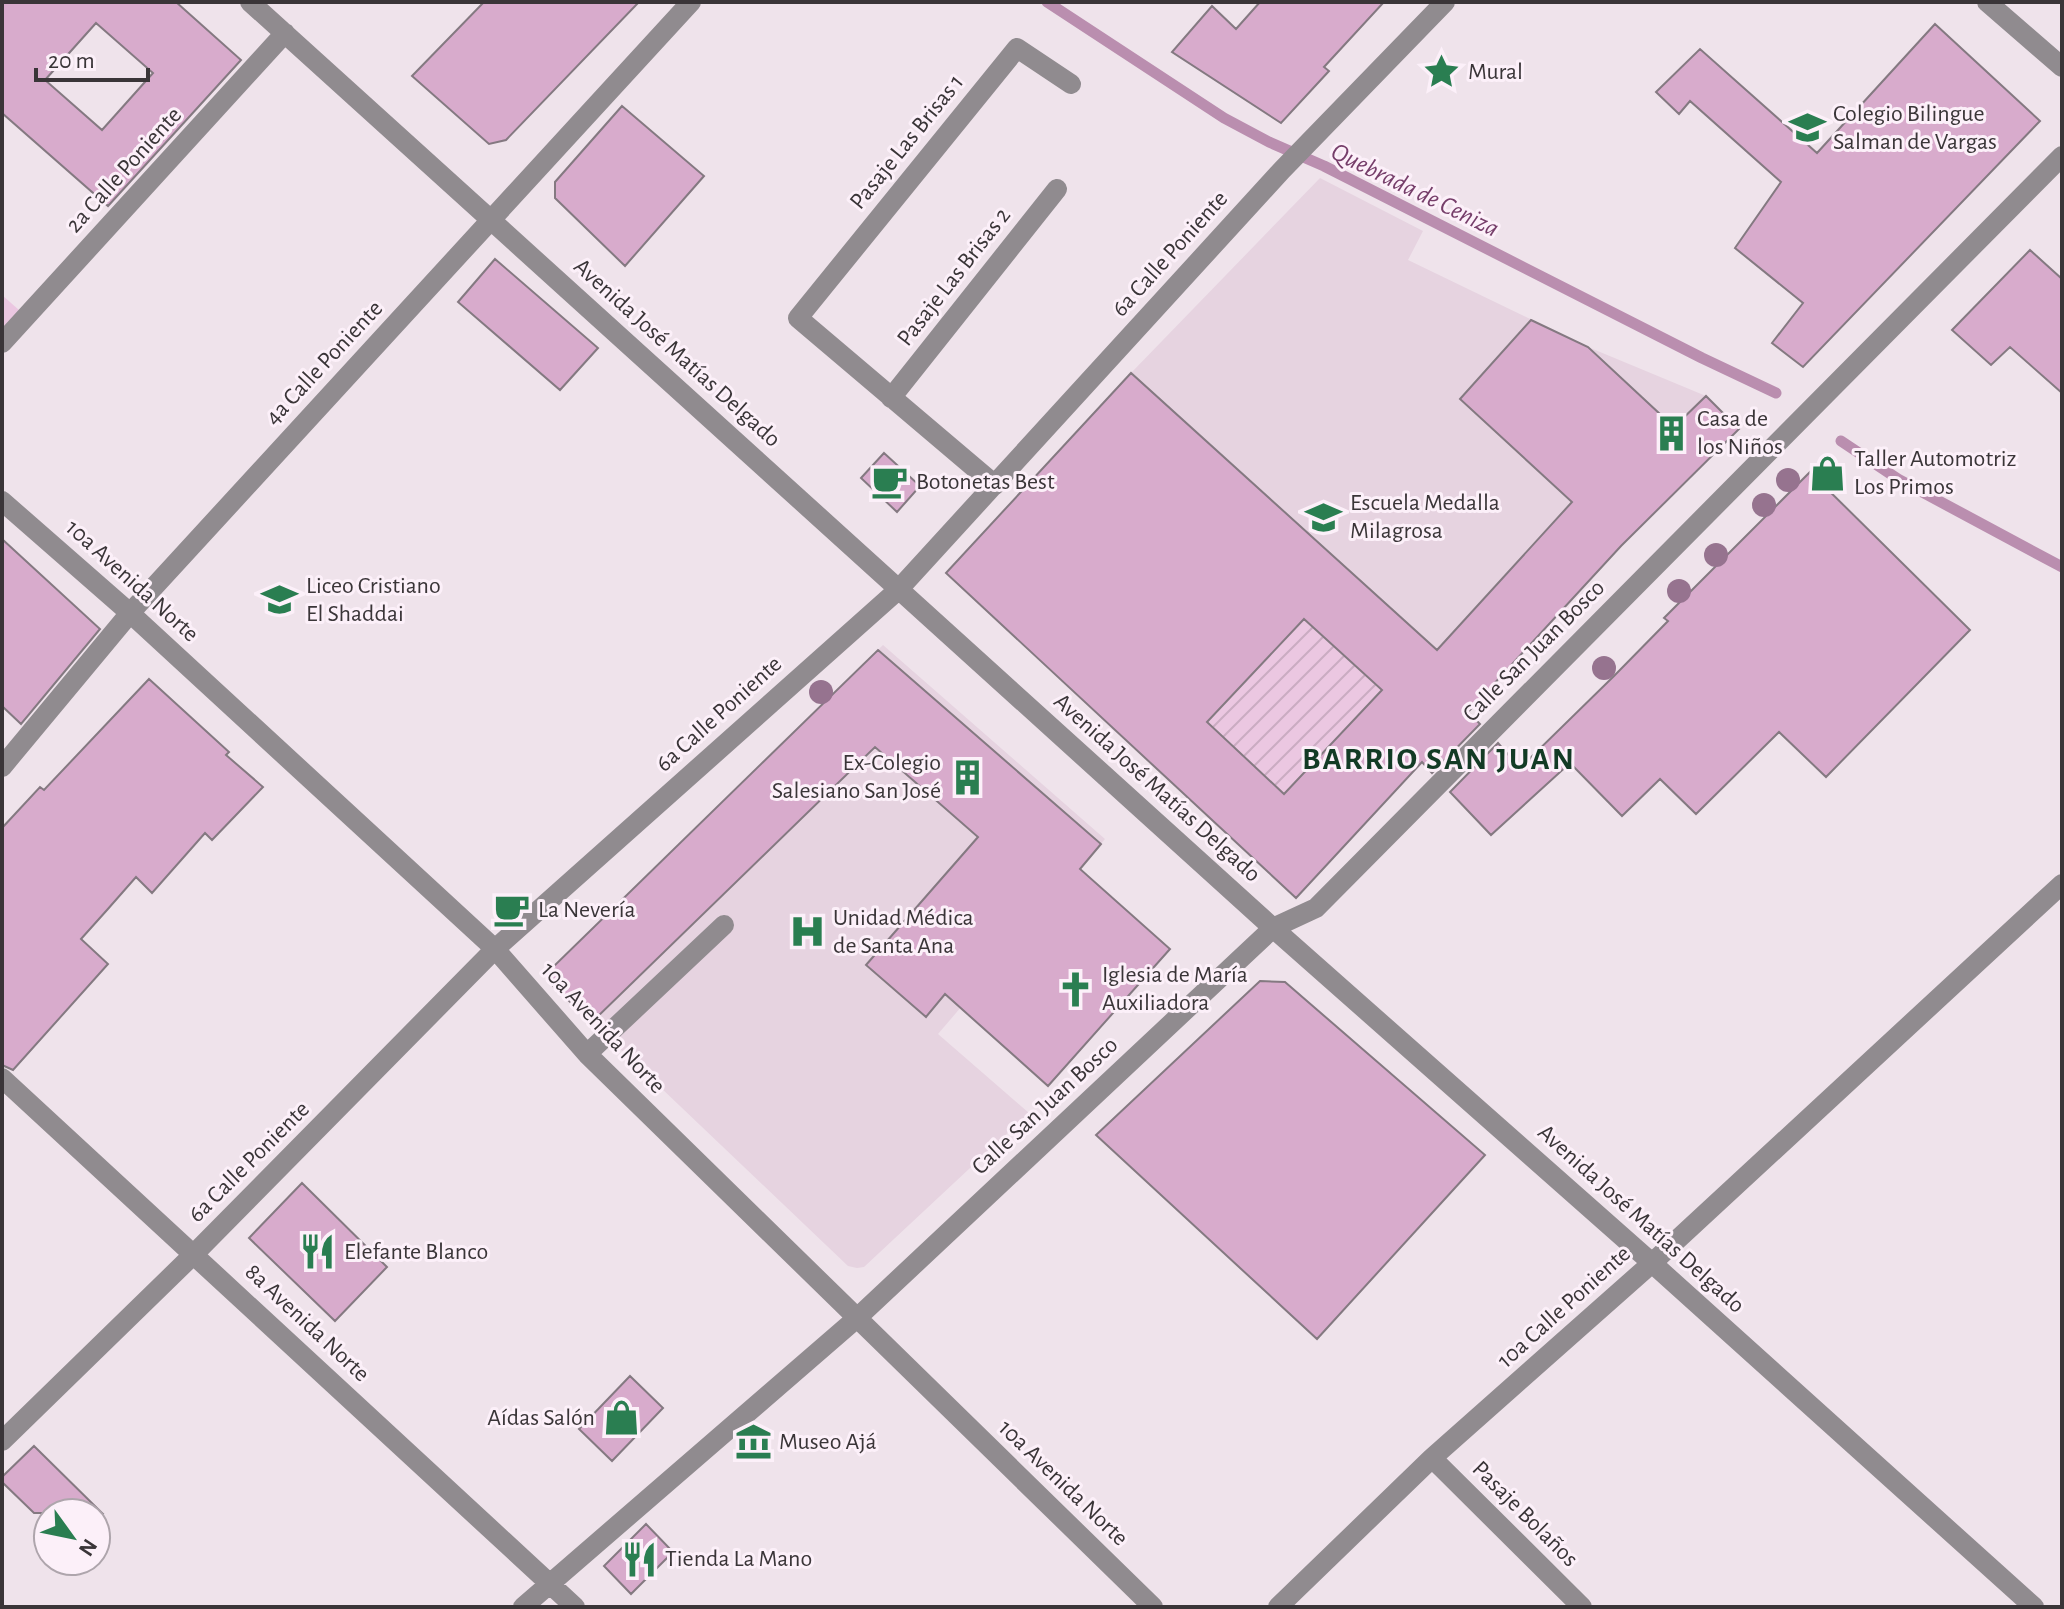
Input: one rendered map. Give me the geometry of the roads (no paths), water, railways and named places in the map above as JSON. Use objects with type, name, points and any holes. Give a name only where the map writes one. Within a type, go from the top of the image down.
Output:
[{"type":"street","name":"Avenida José Matías Delgado","points":[[250,2],[1273,928],[2034,1607]]},
{"type":"street","name":"4a Calle Poniente","points":[[2,767],[130,613],[691,2]]},
{"type":"street","name":"6a Calle Poniente","points":[[2,1441],[194,1254],[495,949],[898,590],[1282,170],[1445,2]]},
{"type":"street","points":[[1987,2],[2062,67]]},
{"type":"street","name":"2a Calle Poniente","points":[[2,343],[285,33]]},
{"type":"street","name":"Pasaje Las Brisas 1","points":[[891,398],[798,318],[1017,48],[1071,84]]},
{"type":"street","name":"Calle San Juan Bosco","points":[[523,1607],[857,1318],[1273,928],[1316,908],[2062,156]]},
{"type":"street","name":"Pasaje Las Brisas 2","points":[[891,398],[1057,189]]},
{"type":"street","points":[[891,398],[995,485]]},
{"type":"street","name":"10a Avenida Norte","points":[[2,501],[130,613],[495,949],[587,1054],[1153,1607]]},
{"type":"street","name":"10a Calle Poniente","points":[[1278,1607],[1432,1458],[1652,1263],[2062,884]]},
{"type":"street","points":[[587,1054],[724,925]]},
{"type":"street","name":"8a Avenida Norte","points":[[2,1078],[575,1607]]},
{"type":"street","name":"Pasaje Bolaños","points":[[1432,1458],[1582,1607]]},
{"type":"waterway","name":"Quebrada de Ceniza","points":[[1047,2],[1224,118],[1776,393]]},
{"type":"waterway","name":"Quebrada de Ceniza","points":[[1841,441],[1898,479],[2062,567]]},
{"type":"place","name":"Mural","points":[[1442,72]]},
{"type":"place","name":"Colegio Bilingue Salman de Vargas","points":[[1807,128]]},
{"type":"place","name":"Casa de los Niños","points":[[1671,433]]},
{"type":"place","name":"Taller Automotriz Los Primos","points":[[1828,473]]},
{"type":"place","name":"Botonetas Best","points":[[890,482]]},
{"type":"place","name":"Escuela Medalla Milagrosa","points":[[1324,517]]},
{"type":"place","name":"Liceo Cristiano El Shaddai","points":[[280,600]]},
{"type":"place","name":"Ex-Colegio Salesiano San José","points":[[967,777]]},
{"type":"place","name":"La Nevería","points":[[512,910]]},
{"type":"place","name":"Unidad Médica de Santa Ana","points":[[807,932]]},
{"type":"place","name":"Iglesia de María Auxiliadora","points":[[1076,989]]},
{"type":"place","name":"Elefante Blanco","points":[[318,1252]]},
{"type":"place","name":"Aídas Salón","points":[[621,1418]]},
{"type":"place","name":"Museo Ajá","points":[[753,1442]]},
{"type":"place","name":"Tienda La Mano","points":[[639,1559]]},
{"type":"district","name":"BARRIO SAN JUAN","points":[[1439,759]]}]
